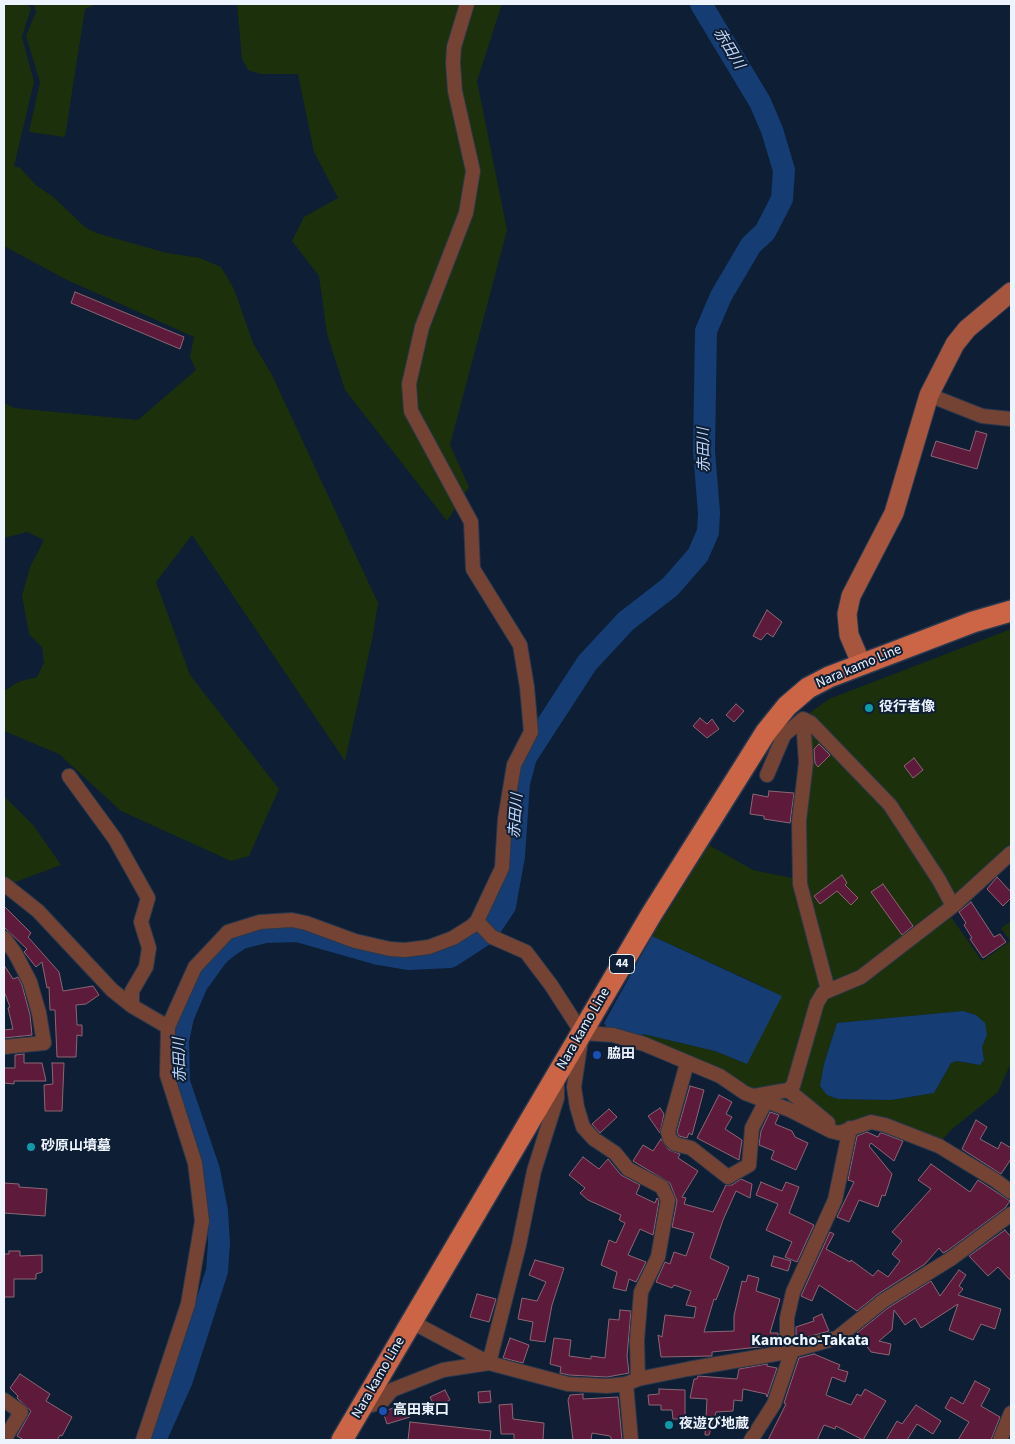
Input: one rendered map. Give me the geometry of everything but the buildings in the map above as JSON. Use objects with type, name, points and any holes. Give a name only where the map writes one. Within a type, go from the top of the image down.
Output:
[{"type":"main road","points":[[861,663],[849,635],[846,614],[851,596],[894,513],[930,395],[955,344],[967,329],[1011,292]]},
{"type":"main road","name":"Nara kamo Line","points":[[342,1440],[557,1078],[651,914],[775,733],[787,706],[808,688],[861,663],[1011,611]]},
{"type":"street","points":[[143,1440],[188,1304],[202,1221],[195,1163],[167,1075],[168,1027],[195,967],[219,940],[240,927],[260,922],[292,920],[306,923],[371,946],[406,950],[429,947],[453,938],[477,921],[502,868],[505,819],[514,765],[531,732],[527,687],[520,645],[473,568],[471,522],[411,411],[408,384],[422,327],[466,213],[473,171],[455,91],[453,64],[454,47],[467,4]]},
{"type":"street","points":[[930,395],[982,416],[1011,420]]},
{"type":"street","points":[[767,775],[775,733],[803,719]]},
{"type":"street","points":[[803,719],[812,723],[890,805],[939,880],[953,906]]},
{"type":"street","points":[[803,719],[806,763],[799,820],[800,884],[828,990]]},
{"type":"street","points":[[69,776],[115,839],[148,898],[141,922],[149,948],[146,967],[132,991],[132,1006]]},
{"type":"street","points":[[760,1098],[788,1090],[796,1082],[817,1003],[828,990],[862,977],[953,906],[1011,853]]},
{"type":"street","points":[[4,884],[38,911],[112,990],[132,1006],[168,1027]]},
{"type":"street","points":[[477,921],[490,934],[526,952],[551,985],[582,1033],[574,1087],[583,1127],[594,1139],[615,1153],[628,1169],[662,1187],[668,1200],[658,1257],[641,1292],[632,1381],[630,1440]]},
{"type":"street","points":[[4,938],[15,953],[30,982],[40,1013],[44,1043],[4,1047]]},
{"type":"street","points":[[582,1033],[621,1038],[644,1044],[687,1064],[720,1076],[745,1093],[844,1130],[870,1122],[885,1124],[939,1146],[996,1180],[1011,1192]]},
{"type":"street","points":[[687,1064],[668,1132],[670,1139],[675,1144],[691,1148],[728,1177],[750,1165],[752,1128],[760,1098]]},
{"type":"street","points":[[489,1363],[520,1245],[534,1171],[557,1098],[557,1078]]},
{"type":"street","points":[[788,1090],[844,1130]]},
{"type":"street","points":[[751,1440],[774,1404],[790,1352],[787,1318],[793,1292],[835,1200],[844,1130]]},
{"type":"street","points":[[412,1322],[489,1363],[568,1384],[607,1386],[790,1352],[836,1338],[883,1301],[952,1258],[1011,1214]]},
{"type":"street","points":[[361,1408],[382,1402],[392,1390],[443,1370],[489,1363]]},
{"type":"street","points":[[4,1400],[20,1412],[4,1440]]},
{"type":"street","points":[[1000,1440],[1011,1413]]},
{"type":"green space","points":[[4,4],[26,4],[31,8],[22,37],[34,82],[14,166],[20,168],[37,186],[52,196],[85,227],[96,233],[167,253],[200,258],[221,267],[234,289],[253,343],[272,375],[378,603],[372,640],[345,761],[192,535],[156,582],[190,675],[279,789],[249,856],[231,861],[121,811],[59,754],[4,731],[4,691],[18,682],[37,677],[44,663],[42,647],[29,634],[22,596],[30,567],[44,540],[27,532],[4,538],[4,403],[14,408],[138,420],[196,370],[190,357],[194,337],[65,279],[4,246]]},
{"type":"green space","points":[[34,4],[97,4],[85,9],[65,137],[29,132],[40,82],[26,36],[36,12]]},
{"type":"green space","points":[[237,4],[502,4],[477,81],[507,230],[450,445],[469,487],[447,521],[345,390],[327,334],[319,276],[292,241],[304,217],[338,198],[314,152],[298,74],[261,74],[248,70],[242,59]]},
{"type":"green space","points":[[1011,629],[1011,851],[953,903],[924,851],[808,714],[829,699]]},
{"type":"green space","points":[[813,730],[887,808],[948,905],[860,975],[829,987],[802,880],[808,733]]},
{"type":"green space","points":[[4,796],[34,826],[61,865],[13,883],[4,876]]},
{"type":"green space","points":[[709,845],[753,870],[797,879],[825,989],[791,1084],[755,1092],[640,1039],[643,1034],[715,1051],[747,1064],[764,987],[652,936]]},
{"type":"green space","points":[[949,914],[982,961],[1010,941],[1001,928],[1011,921],[1011,1063],[998,1092],[951,1130],[941,1141],[889,1122],[840,1127],[828,1120],[793,1091],[823,1000]],"holes":[[[963,1011],[976,1015],[987,1035],[982,1047],[984,1060],[979,1065],[957,1061],[951,1063],[934,1093],[891,1100],[838,1099],[820,1087],[824,1064],[837,1023]]]},
{"type":"water","points":[[652,936],[782,996],[747,1064],[715,1051],[643,1034],[640,1039],[607,1028],[604,1023]]},
{"type":"water","points":[[963,1011],[976,1015],[985,1023],[987,1035],[982,1047],[984,1060],[980,1065],[957,1061],[951,1063],[934,1093],[891,1100],[838,1099],[827,1095],[820,1086],[824,1064],[837,1023]]},
{"type":"waterway","name":"赤田川","points":[[155,1440],[182,1380],[217,1271],[219,1243],[217,1211],[209,1170],[179,1082],[178,1041],[183,1017],[197,984],[218,955],[229,946],[241,938],[265,932],[297,931],[378,954],[408,959],[450,957],[487,933],[505,906],[514,856],[519,783],[526,757],[587,663],[626,621],[670,587],[698,555],[708,532],[709,513],[704,451],[706,331],[721,296],[751,245],[765,232],[782,199],[784,170],[772,130],[760,102],[701,4]]},
{"type":"place","name":"役行者像","points":[[869,708]]},
{"type":"place","name":"脇田","points":[[597,1055]]},
{"type":"place","name":"砂原山墳墓","points":[[31,1147]]},
{"type":"place","name":"高田東口","points":[[383,1411]]},
{"type":"place","name":"夜遊び地蔵","points":[[669,1425]]},
{"type":"district","name":"Kamocho-Takata","points":[[810,1341]]}]
